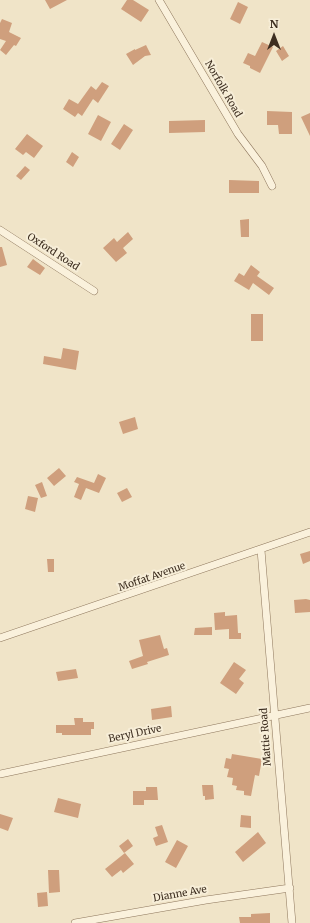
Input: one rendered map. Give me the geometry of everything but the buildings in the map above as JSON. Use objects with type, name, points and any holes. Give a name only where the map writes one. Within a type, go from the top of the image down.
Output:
[{"type":"street","name":"Norfolk Road","points":[[159,0],[238,134],[267,175],[272,186]]},
{"type":"street","name":"Oxford Road","points":[[0,230],[94,291]]},
{"type":"street","name":"Moffat Avenue","points":[[0,638],[310,532]]},
{"type":"street","name":"Mattie Road","points":[[261,550],[292,923]]},
{"type":"street","name":"Beryl Drive","points":[[0,774],[310,708]]},
{"type":"street","name":"Dianne Ave","points":[[74,923],[206,900],[290,888]]}]
